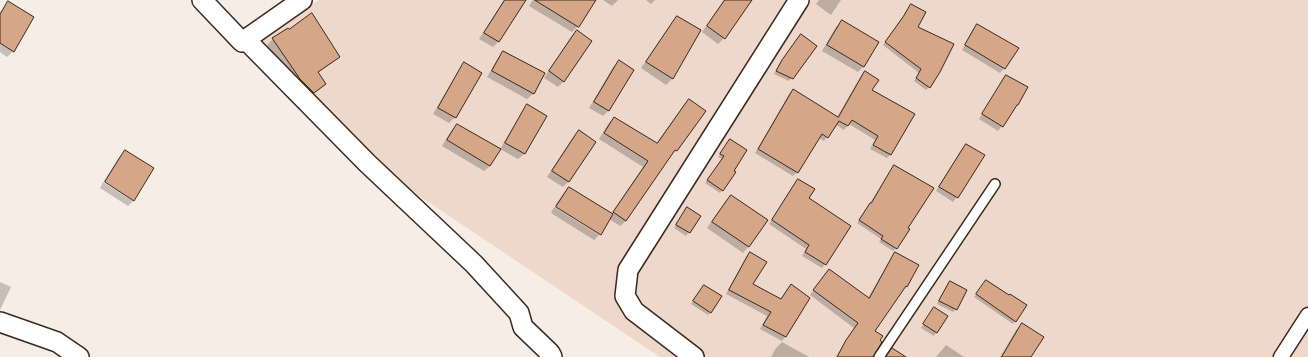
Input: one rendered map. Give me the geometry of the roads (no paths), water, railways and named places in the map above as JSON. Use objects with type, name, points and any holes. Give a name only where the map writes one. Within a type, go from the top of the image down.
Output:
[{"type":"street","points":[[202,0],[242,42],[302,0]]},
{"type":"street","points":[[694,357],[634,311],[625,296],[628,270],[799,0]]},
{"type":"street","points":[[246,40],[368,163],[474,264],[519,313],[523,327],[550,353],[552,357]]},
{"type":"street","points":[[1281,357],[1308,316]]},
{"type":"street","points":[[0,322],[57,342],[79,357]]},
{"type":"lane","points":[[879,357],[996,184]]}]
